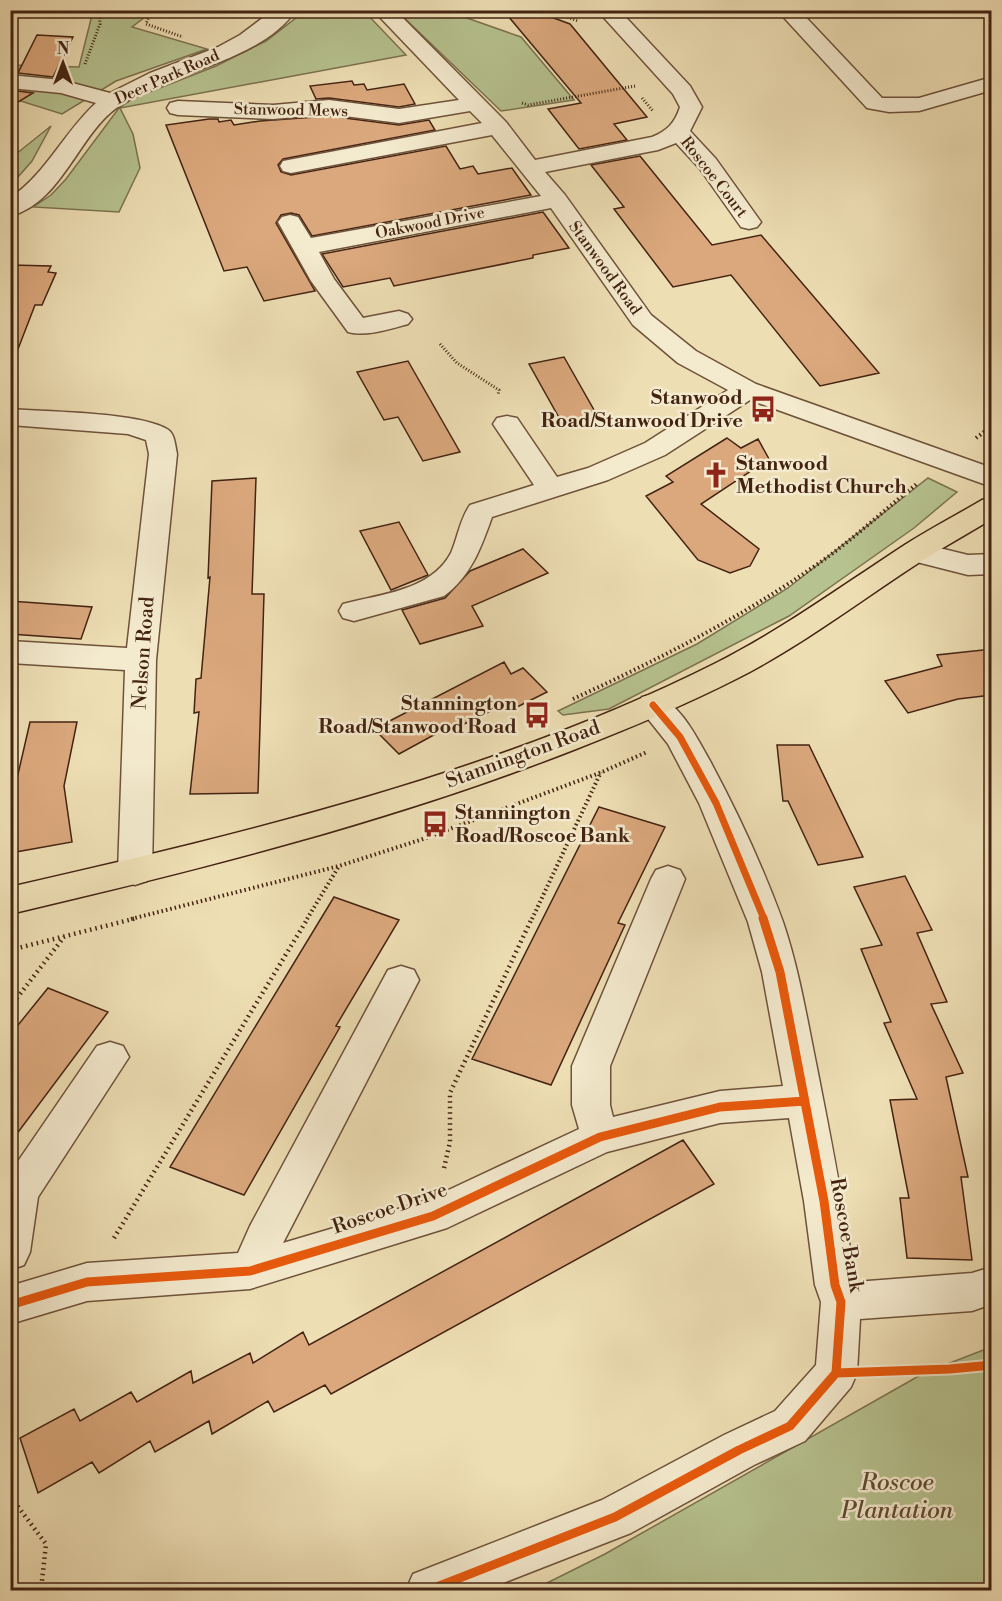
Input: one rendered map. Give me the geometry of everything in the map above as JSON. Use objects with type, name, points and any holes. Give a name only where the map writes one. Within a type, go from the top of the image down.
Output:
[{"type":"main road","name":"Stannington Road","points":[[10,901],[321,825],[558,744],[653,705],[757,655],[819,618],[915,552],[992,506]]},
{"type":"street","name":"Deer Park Road","points":[[10,209],[26,199],[52,174],[91,120],[112,100],[133,89],[222,53],[260,31],[286,10]]},
{"type":"street","name":"Stanwood Road","points":[[383,10],[498,127],[557,200],[642,320],[687,357],[747,390],[992,478]]},
{"type":"street","points":[[529,168],[658,143],[674,137],[686,124],[691,107],[682,91],[607,10]]},
{"type":"street","points":[[788,10],[875,103],[892,108],[918,105],[992,83]]},
{"type":"street","points":[[10,81],[71,90],[112,100]]},
{"type":"street","name":"Stanwood Mews","points":[[178,108],[197,106],[287,113],[334,107],[386,116],[404,116],[474,103]]},
{"type":"street","points":[[291,166],[498,127]]},
{"type":"street","name":"Roscoe Court","points":[[678,132],[708,164],[749,222]]},
{"type":"street","name":"Oakwood Drive","points":[[304,247],[557,200]]},
{"type":"street","points":[[290,222],[324,281],[357,327],[399,320]]},
{"type":"street","points":[[354,611],[434,589],[446,580],[464,556],[480,511],[598,474],[655,449],[747,390]]},
{"type":"street","name":"Nelson Road","points":[[10,417],[131,426],[159,435],[163,454],[141,660],[135,872]]},
{"type":"street","points":[[507,424],[550,489]]},
{"type":"street","points":[[915,552],[968,565],[992,564]]},
{"type":"street","points":[[10,652],[141,660]]},
{"type":"street","name":"Roscoe Bank","points":[[429,1590],[615,1517],[739,1450],[790,1426],[836,1373],[841,1302],[835,1285],[824,1201],[780,972],[765,922],[716,803],[680,737],[653,705]]},
{"type":"street","points":[[600,1137],[591,1105],[591,1066],[668,879]]},
{"type":"street","points":[[250,1271],[264,1239],[401,980]]},
{"type":"street","points":[[10,1252],[19,1193],[110,1057]]},
{"type":"street","name":"Roscoe Drive","points":[[10,1305],[87,1282],[250,1271],[433,1216],[600,1137],[720,1107],[805,1101]]},
{"type":"street","points":[[841,1302],[972,1292],[992,1285]]},
{"type":"path","points":[[71,90],[88,58],[100,24],[99,10]]},
{"type":"path","points":[[151,10],[146,24],[222,53]]},
{"type":"path","points":[[474,103],[512,99],[528,105],[671,79]]},
{"type":"path","points":[[440,344],[457,363],[499,390],[498,411],[507,424]]},
{"type":"path","points":[[563,703],[643,668],[738,616],[828,556],[992,426]]},
{"type":"path","points":[[10,950],[339,866],[423,839],[602,772],[680,737]]},
{"type":"path","points":[[433,1216],[450,1142],[450,1093],[602,772]]},
{"type":"path","points":[[87,1282],[339,866]]},
{"type":"path","points":[[10,1007],[64,937]]},
{"type":"path","points":[[10,1492],[13,1500],[46,1544],[41,1590]]},
{"type":"green space","points":[[93,11],[153,11],[132,27],[207,49],[116,81],[62,114],[11,98],[11,65],[79,67]]},
{"type":"green space","points":[[305,11],[364,11],[406,55],[120,108],[133,134],[140,168],[119,212],[33,207],[51,195],[66,179],[119,108],[134,98],[216,66],[266,41]]},
{"type":"green space","points":[[397,11],[447,11],[521,37],[574,100],[501,111]]},
{"type":"green space","points":[[51,126],[32,161],[11,185],[11,158]]},
{"type":"green space","points":[[928,478],[957,492],[914,528],[789,616],[609,709],[563,715],[558,711],[697,644],[788,588]]},
{"type":"green space","name":"Roscoe Plantation","points":[[991,1347],[991,1590],[533,1590],[605,1554],[924,1373]]},
{"type":"building","points":[[503,10],[532,10],[570,24],[647,117],[614,124],[627,140],[579,149],[548,109],[581,103]]},
{"type":"building","points":[[37,35],[73,37],[53,77],[18,73]]},
{"type":"building","points":[[352,81],[354,85],[364,84],[367,90],[404,84],[415,104],[399,107],[329,98],[316,99],[310,86]]},
{"type":"building","points":[[10,90],[33,93],[10,107]]},
{"type":"building","points":[[329,116],[399,125],[429,120],[435,130],[283,159],[278,165],[281,172],[291,175],[446,146],[460,169],[473,166],[478,174],[512,168],[531,195],[312,236],[299,215],[291,213],[281,215],[276,223],[315,291],[264,301],[247,267],[224,271],[166,125],[218,119],[219,122],[231,120],[234,125]]},
{"type":"building","points":[[640,156],[712,245],[761,235],[879,373],[820,386],[731,275],[673,287],[614,209],[624,207],[591,165]]},
{"type":"building","points":[[543,212],[569,248],[533,255],[533,258],[394,286],[390,278],[343,287],[322,254]]},
{"type":"building","points":[[10,265],[51,266],[48,272],[56,273],[42,305],[35,305],[13,362],[10,362]]},
{"type":"building","points":[[564,357],[598,417],[562,423],[529,364]]},
{"type":"building","points":[[408,361],[460,452],[423,461],[398,417],[384,420],[357,372]]},
{"type":"building","points":[[727,438],[741,448],[758,439],[769,459],[701,504],[759,549],[750,566],[730,573],[698,560],[646,496],[673,482],[666,476]]},
{"type":"building","points":[[256,478],[252,594],[264,594],[258,793],[190,794],[199,712],[194,713],[196,679],[201,678],[210,577],[208,578],[212,481]]},
{"type":"building","points":[[399,522],[428,575],[391,590],[360,531]]},
{"type":"building","points":[[523,549],[548,573],[472,606],[483,626],[420,644],[402,610],[445,598],[470,571]]},
{"type":"building","points":[[10,601],[92,607],[81,639],[10,634]]},
{"type":"building","points":[[992,649],[992,695],[958,699],[908,713],[885,681],[942,666],[937,655]]},
{"type":"building","points":[[504,662],[511,674],[523,668],[547,692],[513,709],[507,703],[456,728],[452,725],[399,754],[374,729]]},
{"type":"building","points":[[30,722],[77,722],[64,786],[72,842],[10,853],[10,809]]},
{"type":"building","points":[[777,745],[809,745],[863,857],[818,865],[788,801],[783,801]]},
{"type":"building","points":[[599,807],[665,827],[618,923],[625,925],[551,1085],[472,1059]]},
{"type":"building","points":[[905,876],[932,930],[917,933],[947,1002],[931,1004],[963,1073],[946,1077],[968,1177],[961,1177],[972,1260],[907,1258],[900,1198],[909,1198],[890,1100],[917,1099],[884,1023],[891,1022],[861,949],[882,945],[854,887]]},
{"type":"building","points":[[334,897],[399,920],[336,1026],[340,1027],[244,1195],[170,1167]]},
{"type":"building","points":[[48,988],[108,1012],[10,1143],[10,1035]]},
{"type":"building","points":[[683,1140],[714,1184],[331,1394],[325,1385],[274,1412],[268,1401],[212,1434],[209,1421],[155,1452],[150,1441],[99,1473],[92,1462],[38,1493],[20,1438],[74,1409],[80,1421],[131,1392],[137,1402],[191,1371],[193,1383],[250,1353],[253,1363],[303,1332],[309,1345]]},
{"type":"cycle path","points":[[429,1590],[615,1517],[739,1450],[790,1426],[836,1373],[841,1302],[835,1285],[824,1201],[780,972],[765,922],[716,803],[680,737],[653,705]]},
{"type":"cycle path","points":[[10,1305],[87,1282],[250,1271],[433,1216],[600,1137],[720,1107],[805,1101]]},
{"type":"cycle path","points":[[836,1373],[950,1369],[992,1365]]},
{"type":"place","name":"Stanwood Road/Stanwood Drive","points":[[763,409]]},
{"type":"place","name":"Stanwood Methodist Church","points":[[716,475]]},
{"type":"place","name":"Stannington Road/Stanwood Road","points":[[537,715]]},
{"type":"place","name":"Stannington Road/Roscoe Bank","points":[[435,824]]}]
